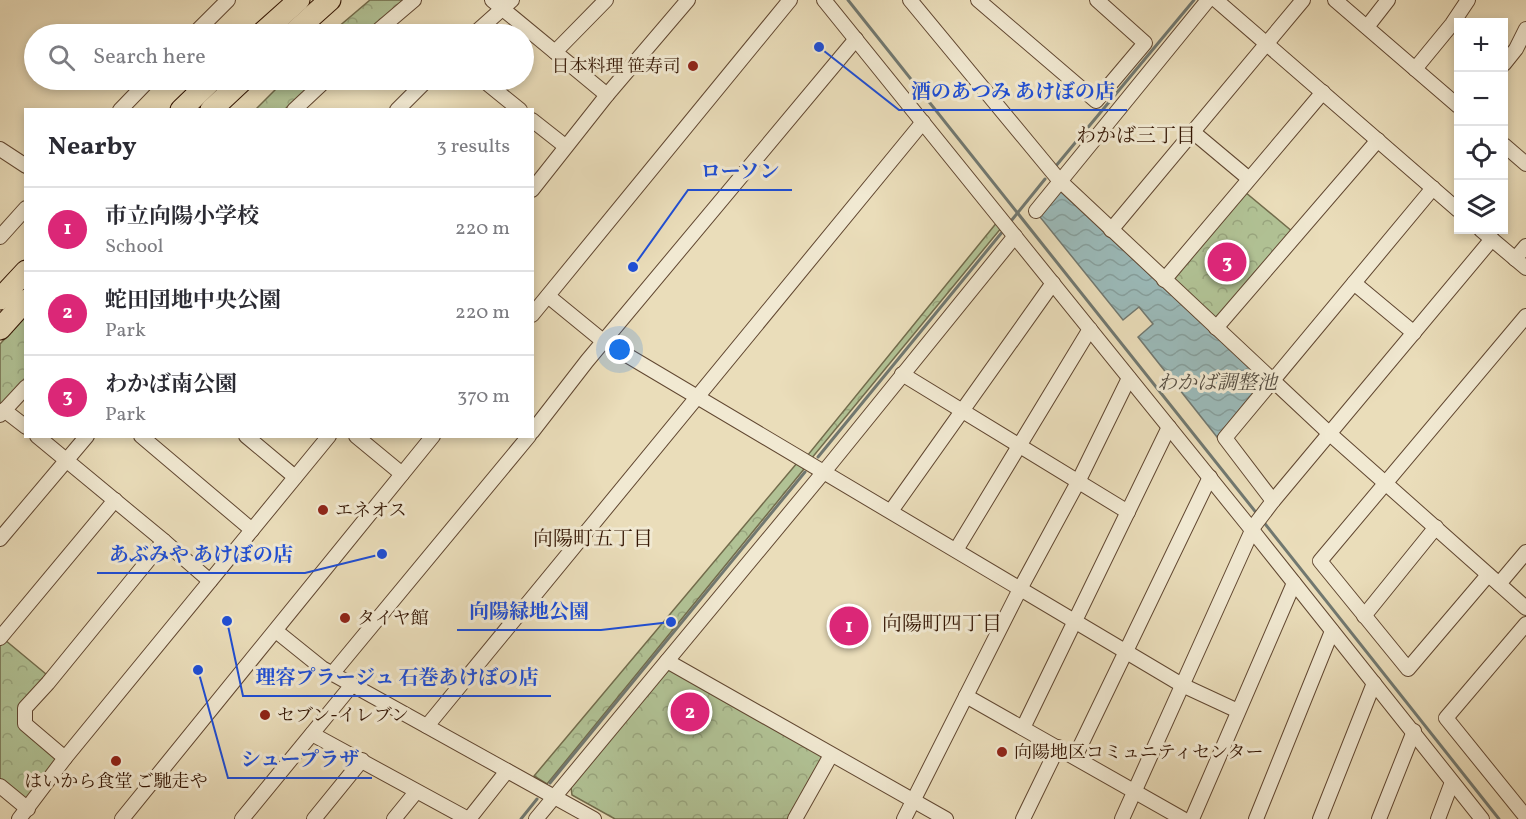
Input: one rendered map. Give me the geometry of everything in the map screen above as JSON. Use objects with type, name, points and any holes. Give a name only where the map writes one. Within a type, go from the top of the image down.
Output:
[{"type":"highway","points":[[272,24],[299,0]]},
{"type":"highway","points":[[303,24],[330,0]]},
{"type":"highway","points":[[183,108],[202,90]]},
{"type":"highway","points":[[213,108],[232,90]]},
{"type":"highway","points":[[0,299],[24,273]]},
{"type":"highway","points":[[0,329],[24,302]]},
{"type":"street","points":[[204,24],[228,0]]},
{"type":"street","points":[[386,24],[414,0]]},
{"type":"street","points":[[555,52],[606,0]]},
{"type":"street","points":[[534,187],[565,146],[688,0]]},
{"type":"street","points":[[534,313],[790,0]]},
{"type":"street","points":[[824,0],[1253,528],[1332,632],[1482,819]]},
{"type":"street","points":[[910,0],[1059,180],[1329,434],[1526,608]]},
{"type":"street","points":[[978,0],[1096,101],[1145,43],[1096,0]]},
{"type":"street","points":[[1036,211],[1208,0]]},
{"type":"street","points":[[1216,0],[1454,206]]},
{"type":"street","points":[[1111,231],[1304,0]]},
{"type":"street","points":[[1335,0],[1454,103]]},
{"type":"street","points":[[1367,27],[1388,0]]},
{"type":"street","points":[[1415,69],[1452,24],[1467,0]]},
{"type":"street","points":[[483,24],[502,3],[525,24]]},
{"type":"street","points":[[1508,58],[1516,49],[1526,29]]},
{"type":"street","points":[[534,33],[607,95]]},
{"type":"street","points":[[534,429],[603,341],[856,39]]},
{"type":"street","points":[[122,108],[140,90]]},
{"type":"street","points":[[304,107],[318,90]]},
{"type":"street","points":[[406,106],[419,90]]},
{"type":"street","points":[[495,90],[518,108]]},
{"type":"street","points":[[1164,279],[1323,92]]},
{"type":"street","points":[[534,122],[565,146]]},
{"type":"street","points":[[427,726],[923,122]]},
{"type":"street","points":[[1193,132],[1248,178]]},
{"type":"street","points":[[1216,328],[1378,140]]},
{"type":"street","points":[[0,149],[24,165]]},
{"type":"street","points":[[1508,149],[1526,164]]},
{"type":"street","points":[[1270,505],[1225,438],[1433,188]]},
{"type":"street","points":[[0,237],[24,210]]},
{"type":"street","points":[[1486,234],[1521,263],[1526,246]]},
{"type":"street","points":[[536,819],[1015,236]]},
{"type":"street","points":[[1122,819],[1253,528],[1492,239]]},
{"type":"street","points":[[891,511],[1053,283]]},
{"type":"street","points":[[1354,283],[1414,333]]},
{"type":"street","points":[[548,296],[603,341],[696,398],[891,511],[1182,685],[1238,711]]},
{"type":"street","points":[[1526,316],[1320,561],[1408,669],[1493,579],[1526,552]]},
{"type":"street","points":[[956,550],[1090,329]]},
{"type":"street","points":[[902,374],[1128,512]]},
{"type":"street","points":[[904,819],[1130,378]]},
{"type":"street","points":[[24,389],[2,412],[24,426]]},
{"type":"street","points":[[1023,728],[1169,427]]},
{"type":"street","points":[[39,438],[210,581]]},
{"type":"street","points":[[0,539],[85,438]]},
{"type":"street","points":[[143,438],[252,530]]},
{"type":"street","points":[[248,438],[295,477]]},
{"type":"street","points":[[0,786],[24,814],[65,758],[326,438]]},
{"type":"street","points":[[358,438],[402,474]]},
{"type":"street","points":[[122,819],[431,438]]},
{"type":"street","points":[[332,674],[527,438]]},
{"type":"street","points":[[1075,757],[1210,477]]},
{"type":"street","points":[[0,638],[115,500]]},
{"type":"street","points":[[1364,616],[1436,527]]},
{"type":"street","points":[[65,758],[25,724],[25,708],[165,541]]},
{"type":"street","points":[[1192,819],[1294,583]]},
{"type":"street","points":[[1526,624],[1446,718],[1526,817]]},
{"type":"street","points":[[276,631],[332,674],[594,819]]},
{"type":"street","points":[[1256,819],[1332,632]]},
{"type":"street","points":[[667,661],[946,819]]},
{"type":"street","points":[[1320,819],[1374,683]]},
{"type":"street","points":[[242,819],[352,685]]},
{"type":"street","points":[[966,696],[1184,819]]},
{"type":"street","points":[[1379,819],[1414,732]]},
{"type":"street","points":[[312,734],[468,819],[507,771]]},
{"type":"street","points":[[1023,819],[1058,747]]},
{"type":"street","points":[[795,819],[831,755]]},
{"type":"street","points":[[314,819],[362,760]]},
{"type":"street","points":[[1438,819],[1452,782]]},
{"type":"street","points":[[394,819],[416,792]]},
{"type":"green space","points":[[370,0],[405,0],[377,24],[342,24]]},
{"type":"green space","points":[[275,90],[306,90],[286,108],[257,108]]},
{"type":"green space","points":[[1245,192],[1293,232],[1216,319],[1175,282],[1175,277]]},
{"type":"green space","points":[[998,221],[1002,227],[811,459],[807,456]]},
{"type":"green space","points":[[24,318],[24,379],[0,408],[0,344]]},
{"type":"green space","points":[[797,463],[804,469],[547,784],[534,776]]},
{"type":"green space","points":[[5,640],[46,674],[22,705],[19,727],[55,757],[56,762],[27,798],[21,798],[0,781],[0,646]]},
{"type":"green space","points":[[666,670],[675,670],[820,753],[823,762],[790,819],[615,819],[572,795],[571,787]]},
{"type":"water","name":"わかば調整池","points":[[1056,191],[1061,192],[1261,378],[1261,383],[1217,437],[1138,337],[1153,324],[1139,307],[1123,320],[1040,217],[1039,213]]},
{"type":"waterway","points":[[848,0],[1258,515]]},
{"type":"waterway","points":[[1055,167],[1194,0]]},
{"type":"waterway","points":[[1011,221],[1045,179]]},
{"type":"waterway","points":[[818,457],[1003,231]]},
{"type":"waterway","points":[[550,783],[805,472]]},
{"type":"waterway","points":[[1262,520],[1499,819]]},
{"type":"waterway","points":[[521,819],[537,799]]},
{"type":"place","name":"酒のあつみ あけぼの店","points":[[819,47]]},
{"type":"place","name":"日本料理 笹寿司","points":[[693,66]]},
{"type":"place","name":"わかば南公園","points":[[1227,262]]},
{"type":"place","name":"ローソン","points":[[633,267]]},
{"type":"place","name":"エネオス","points":[[323,510]]},
{"type":"place","name":"あぶみや あけぼの店","points":[[382,554]]},
{"type":"place","name":"タイヤ館","points":[[345,618]]},
{"type":"place","name":"理容プラージュ 石巻あけぼの店","points":[[227,621]]},
{"type":"place","name":"向陽緑地公園","points":[[671,622]]},
{"type":"place","name":"市立向陽小学校","points":[[849,626]]},
{"type":"place","name":"シュープラザ","points":[[198,670]]},
{"type":"place","name":"蛇田団地中央公園","points":[[690,712]]},
{"type":"place","name":"セブン-イレブン","points":[[265,715]]},
{"type":"place","name":"向陽地区コミュニティセンター","points":[[1002,752]]},
{"type":"place","name":"はいから食堂 ご馳走や","points":[[116,761]]},
{"type":"district","name":"わかば三丁目","points":[[1136,135]]},
{"type":"district","name":"向陽町五丁目","points":[[593,538]]},
{"type":"district","name":"向陽町四丁目","points":[[942,623]]}]
